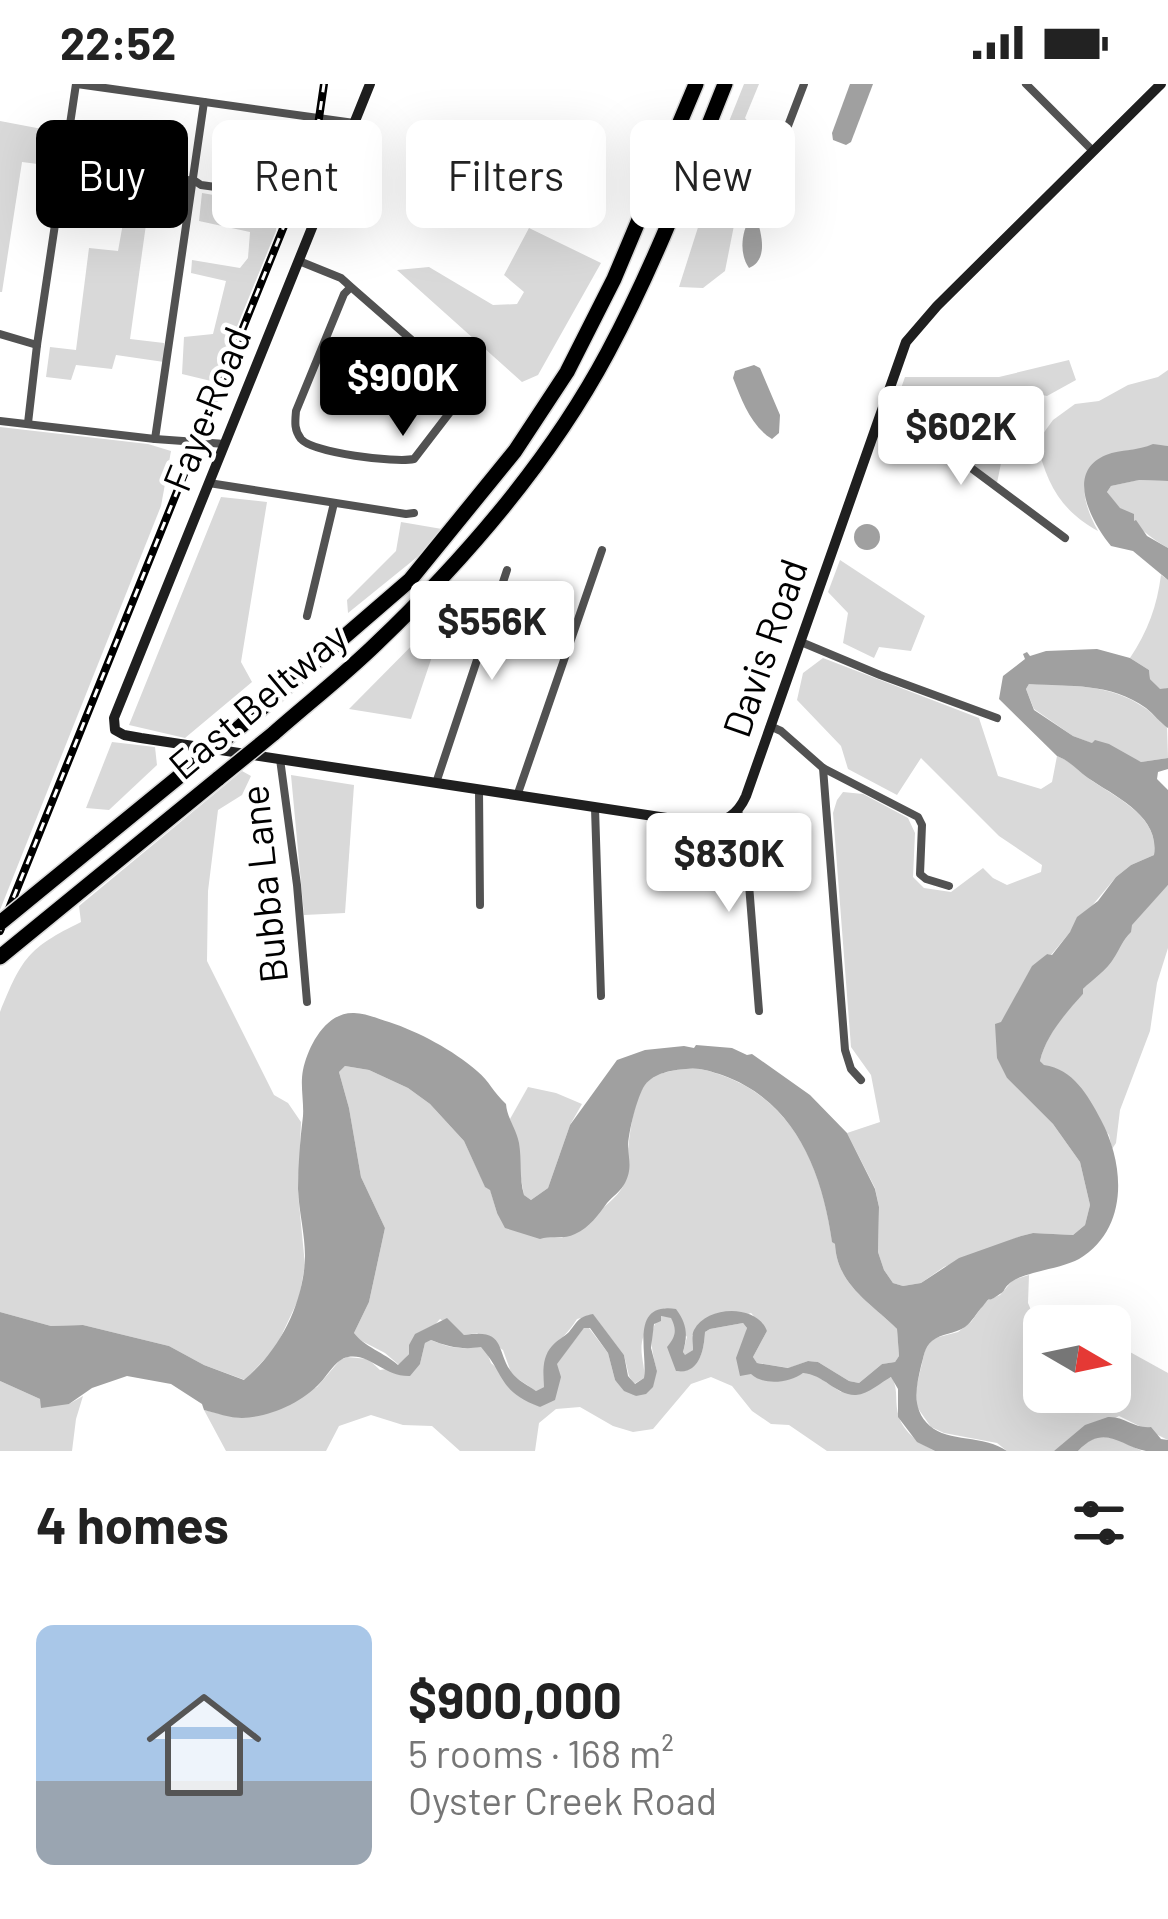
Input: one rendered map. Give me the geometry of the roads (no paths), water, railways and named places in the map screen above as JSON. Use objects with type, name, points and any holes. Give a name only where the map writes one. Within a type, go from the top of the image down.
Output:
[{"type":"highway","name":"East Beltway","points":[[0,923],[241,727],[410,580],[515,451],[567,372],[614,279],[697,84]]},
{"type":"highway","name":"East Beltway","points":[[0,957],[374,646],[445,574],[508,500],[567,420],[606,355],[644,280],[725,84]]},
{"type":"street","points":[[71,120],[77,84],[333,120]]},
{"type":"street","name":"Faye Road","points":[[355,120],[370,84]]},
{"type":"street","points":[[787,84],[803,85],[789,120]]},
{"type":"street","points":[[1026,84],[1094,152]]},
{"type":"street","name":"Davis Road","points":[[738,811],[901,352],[912,334],[1161,84]]},
{"type":"street","points":[[155,439],[204,102]]},
{"type":"street","points":[[188,180],[212,187]]},
{"type":"street","points":[[28,423],[54,228]]},
{"type":"street","name":"Faye Road","points":[[280,760],[141,738],[119,733],[113,724],[312,228]]},
{"type":"street","points":[[299,261],[341,278],[454,377],[464,389],[419,454],[407,461],[317,448],[295,437],[296,411],[351,287]]},
{"type":"street","points":[[0,334],[37,345]]},
{"type":"street","points":[[883,402],[1065,538]]},
{"type":"street","points":[[0,421],[225,444]]},
{"type":"street","points":[[209,483],[413,513]]},
{"type":"street","points":[[307,616],[334,503]]},
{"type":"street","points":[[517,796],[602,550]]},
{"type":"street","points":[[436,783],[507,570]]},
{"type":"street","points":[[800,641],[997,718]]},
{"type":"street","points":[[770,725],[823,768],[919,817],[920,874],[949,886]]},
{"type":"street","points":[[280,760],[706,824],[722,822],[738,811],[745,834],[758,1011]]},
{"type":"street","name":"Bubba Lane","points":[[280,760],[307,1002]]},
{"type":"street","points":[[823,768],[845,1049],[861,1081]]},
{"type":"street","points":[[479,790],[481,905]]},
{"type":"street","points":[[595,808],[601,996]]},
{"type":"railway","points":[[0,931],[307,169],[324,84]]}]
